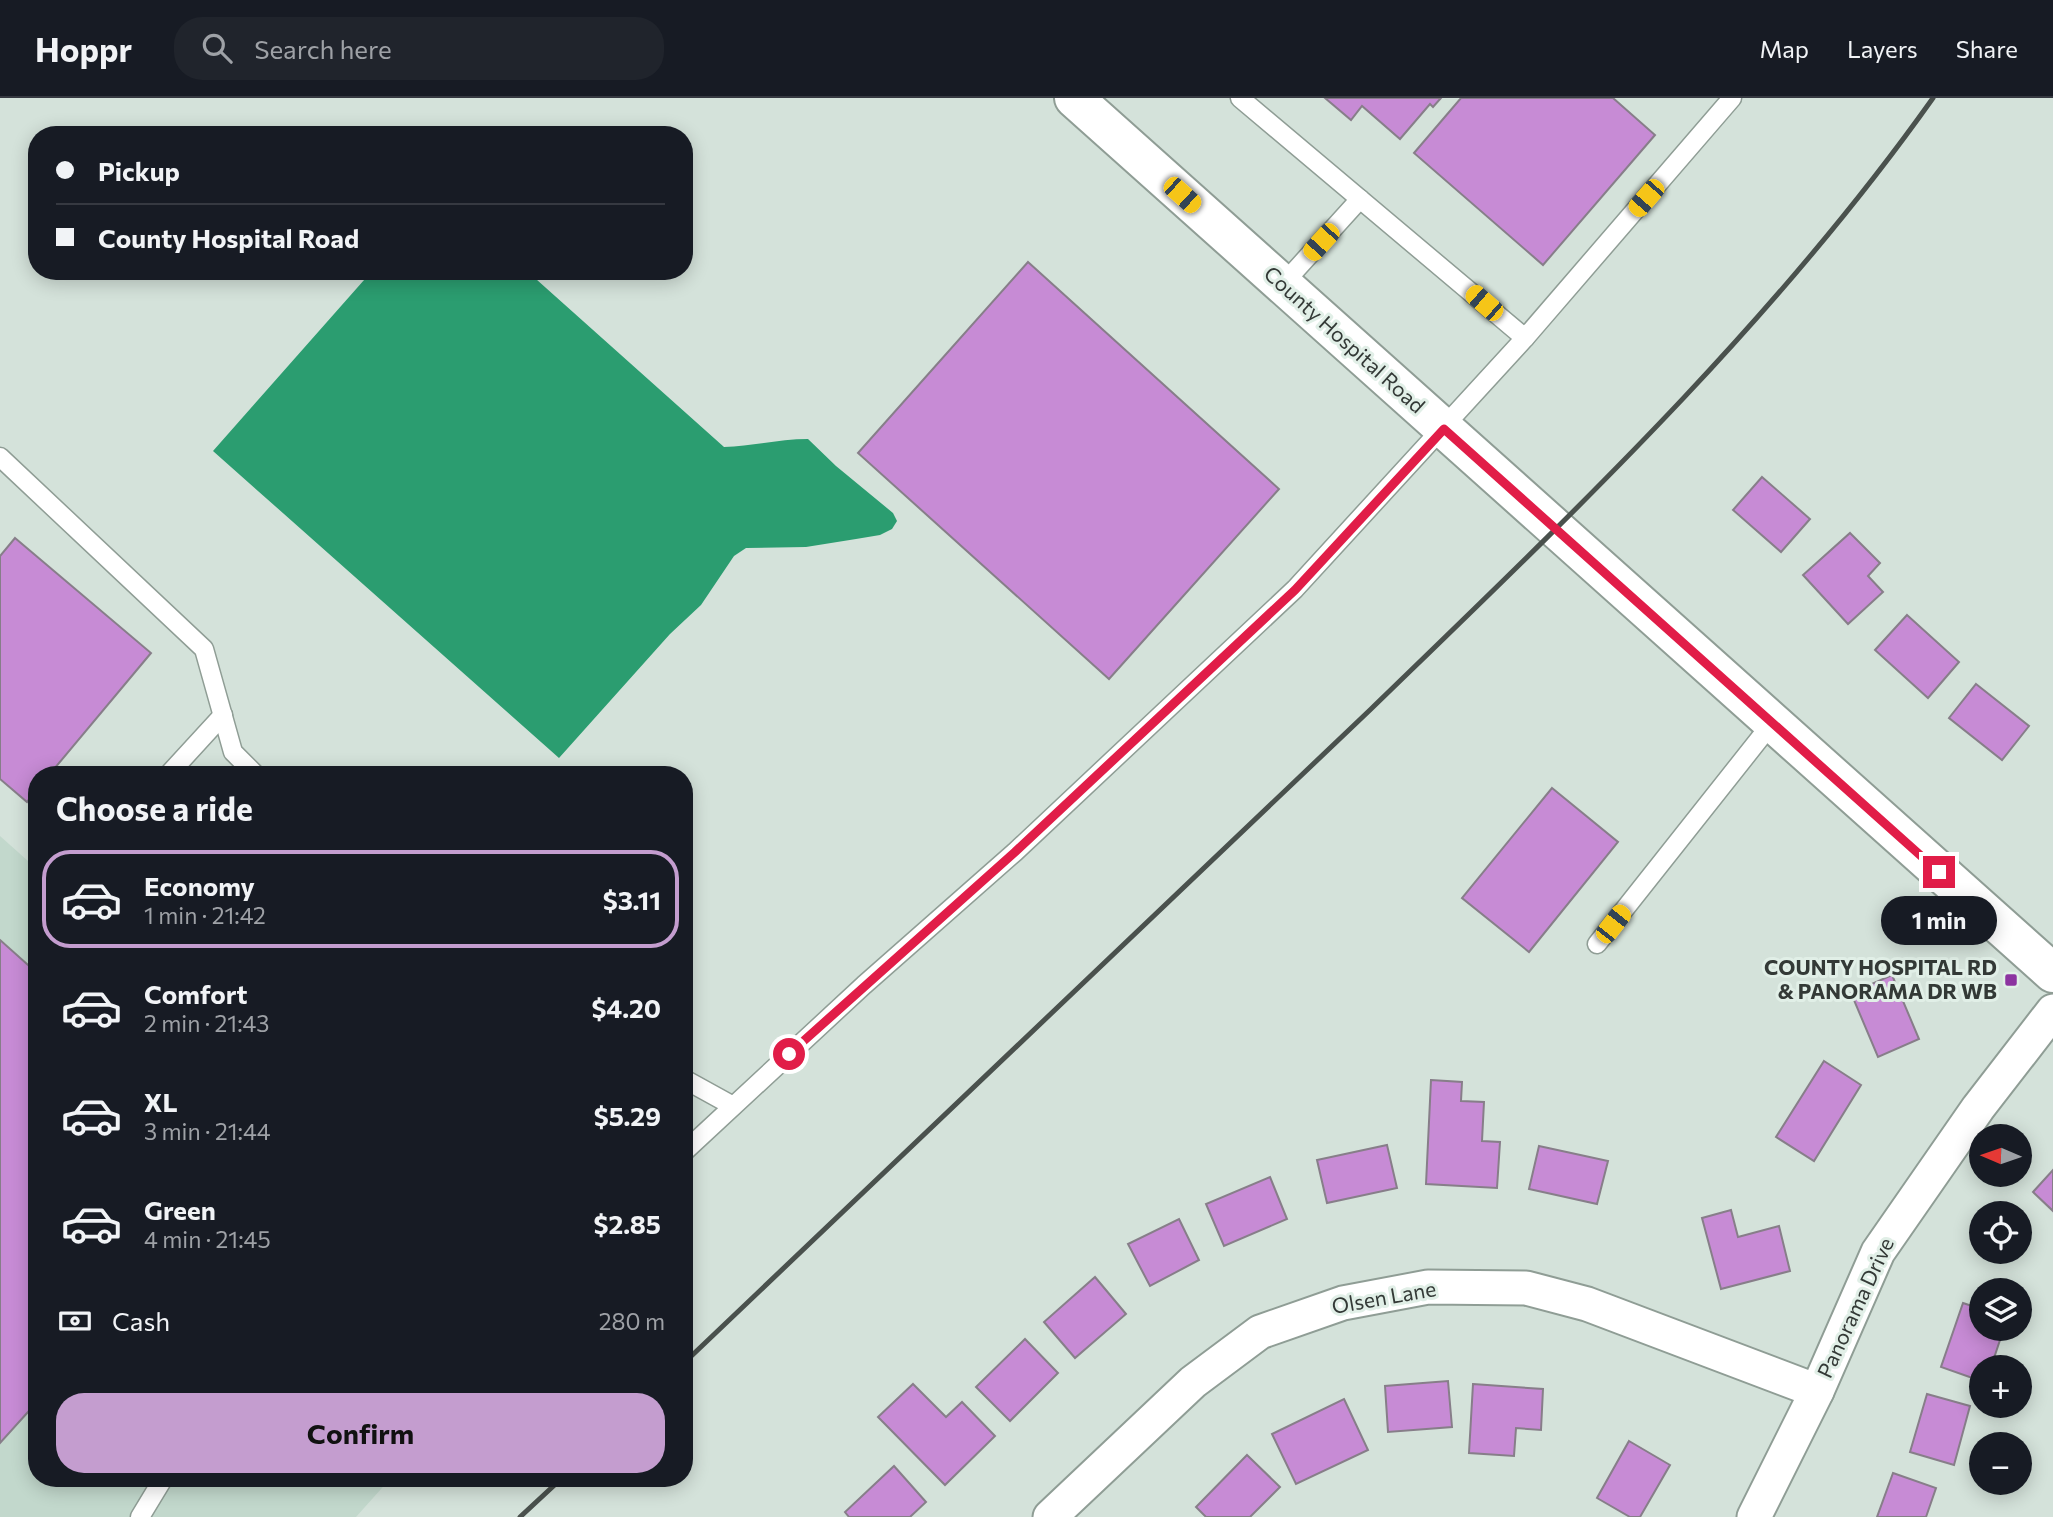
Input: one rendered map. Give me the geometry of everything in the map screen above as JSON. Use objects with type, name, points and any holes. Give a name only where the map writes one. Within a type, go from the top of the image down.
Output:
[{"type":"main road","name":"County Hospital Road","points":[[1082,100],[1444,429],[2053,973]]},
{"type":"street","name":"Panorama Drive","points":[[1754,1517],[1817,1391],[1878,1252],[1978,1108],[2053,1011]]},
{"type":"street","name":"Olsen Lane","points":[[1050,1517],[1193,1382],[1260,1332],[1343,1303],[1428,1287],[1527,1288],[1587,1304],[1817,1391]]},
{"type":"lane","points":[[1240,98],[1525,338]]},
{"type":"lane","points":[[693,1143],[1015,852],[1295,590],[1525,338],[1732,98]]},
{"type":"lane","points":[[1283,284],[1360,199]]},
{"type":"lane","points":[[0,457],[204,649],[233,752],[247,766]]},
{"type":"lane","points":[[176,766],[223,715]]},
{"type":"lane","points":[[1597,944],[1772,723]]},
{"type":"lane","points":[[693,1084],[733,1105]]},
{"type":"lane","points":[[140,1517],[158,1487]]},
{"type":"shaded area","points":[[364,280],[537,280],[724,447],[808,439],[893,513],[897,521],[892,529],[880,535],[806,547],[746,548],[734,556],[701,605],[670,634],[559,758],[213,451]]},
{"type":"shaded area","points":[[0,836],[28,861],[28,1487],[383,1487],[356,1517],[0,1517]]},
{"type":"building","points":[[1325,98],[1441,98],[1433,107],[1430,104],[1400,139],[1362,106],[1351,120]]},
{"type":"building","points":[[1461,98],[1613,98],[1655,135],[1543,265],[1414,153]]},
{"type":"building","points":[[1028,262],[1279,489],[1109,679],[858,453]]},
{"type":"building","points":[[1762,477],[1810,519],[1781,552],[1733,510]]},
{"type":"building","points":[[1850,533],[1880,563],[1868,576],[1883,592],[1848,624],[1803,575]]},
{"type":"building","points":[[15,538],[151,653],[57,766],[28,766],[27,802],[0,779],[0,556]]},
{"type":"building","points":[[1907,615],[1959,662],[1928,698],[1875,650]]},
{"type":"building","points":[[1976,684],[2029,726],[2002,760],[1949,718]]},
{"type":"building","points":[[1552,788],[1618,842],[1529,952],[1462,898]]},
{"type":"building","points":[[0,940],[28,965],[28,1412],[0,1443]]},
{"type":"building","points":[[1892,975],[1919,1039],[1878,1057],[1851,993]]},
{"type":"building","points":[[1824,1061],[1861,1085],[1814,1161],[1776,1137]]},
{"type":"building","points":[[1431,1080],[1462,1082],[1461,1101],[1484,1102],[1482,1141],[1500,1142],[1497,1188],[1426,1184]]},
{"type":"building","points":[[1387,1145],[1397,1188],[1327,1203],[1317,1160]]},
{"type":"building","points":[[1539,1146],[1608,1161],[1597,1204],[1529,1189]]},
{"type":"building","points":[[2053,1170],[2053,1211],[2033,1192]]},
{"type":"building","points":[[1270,1177],[1287,1219],[1224,1246],[1206,1204]]},
{"type":"building","points":[[1731,1210],[1738,1237],[1779,1226],[1790,1271],[1721,1289],[1702,1218]]},
{"type":"building","points":[[1179,1219],[1199,1260],[1150,1286],[1128,1244]]},
{"type":"building","points":[[1095,1277],[1126,1314],[1075,1358],[1044,1322]]},
{"type":"building","points":[[1963,1303],[1969,1305],[1969,1341],[2000,1341],[1995,1355],[1969,1355],[1969,1377],[1941,1367]]},
{"type":"building","points":[[1025,1339],[1058,1373],[1010,1421],[976,1387]]},
{"type":"building","points":[[1448,1381],[1452,1427],[1388,1432],[1385,1386]]},
{"type":"building","points":[[913,1384],[946,1417],[962,1402],[995,1436],[945,1485],[878,1417]]},
{"type":"building","points":[[1473,1384],[1543,1389],[1541,1430],[1516,1428],[1514,1456],[1469,1453]]},
{"type":"building","points":[[1927,1394],[1969,1406],[1954,1465],[1910,1452]]},
{"type":"building","points":[[1344,1399],[1368,1450],[1296,1484],[1272,1434]]},
{"type":"building","points":[[1629,1441],[1670,1465],[1640,1517],[1630,1517],[1597,1498]]},
{"type":"building","points":[[1247,1455],[1280,1487],[1250,1517],[1206,1517],[1196,1507]]},
{"type":"building","points":[[894,1466],[926,1502],[910,1517],[849,1517],[845,1512]]},
{"type":"building","points":[[1893,1473],[1936,1488],[1926,1517],[1877,1517]]},
{"type":"railway","points":[[693,1354],[1446,637],[1594,491],[1737,340],[1805,262],[1871,182],[1933,98]]},
{"type":"railway","points":[[520,1517],[552,1487]]},
{"type":"place","name":"COUNTY HOSPITAL RD & PANORAMA DR WB","points":[[2011,980]]},
{"type":"route","points":[[789,1054],[1015,852],[1295,590],[1444,429],[1939,872]]}]
